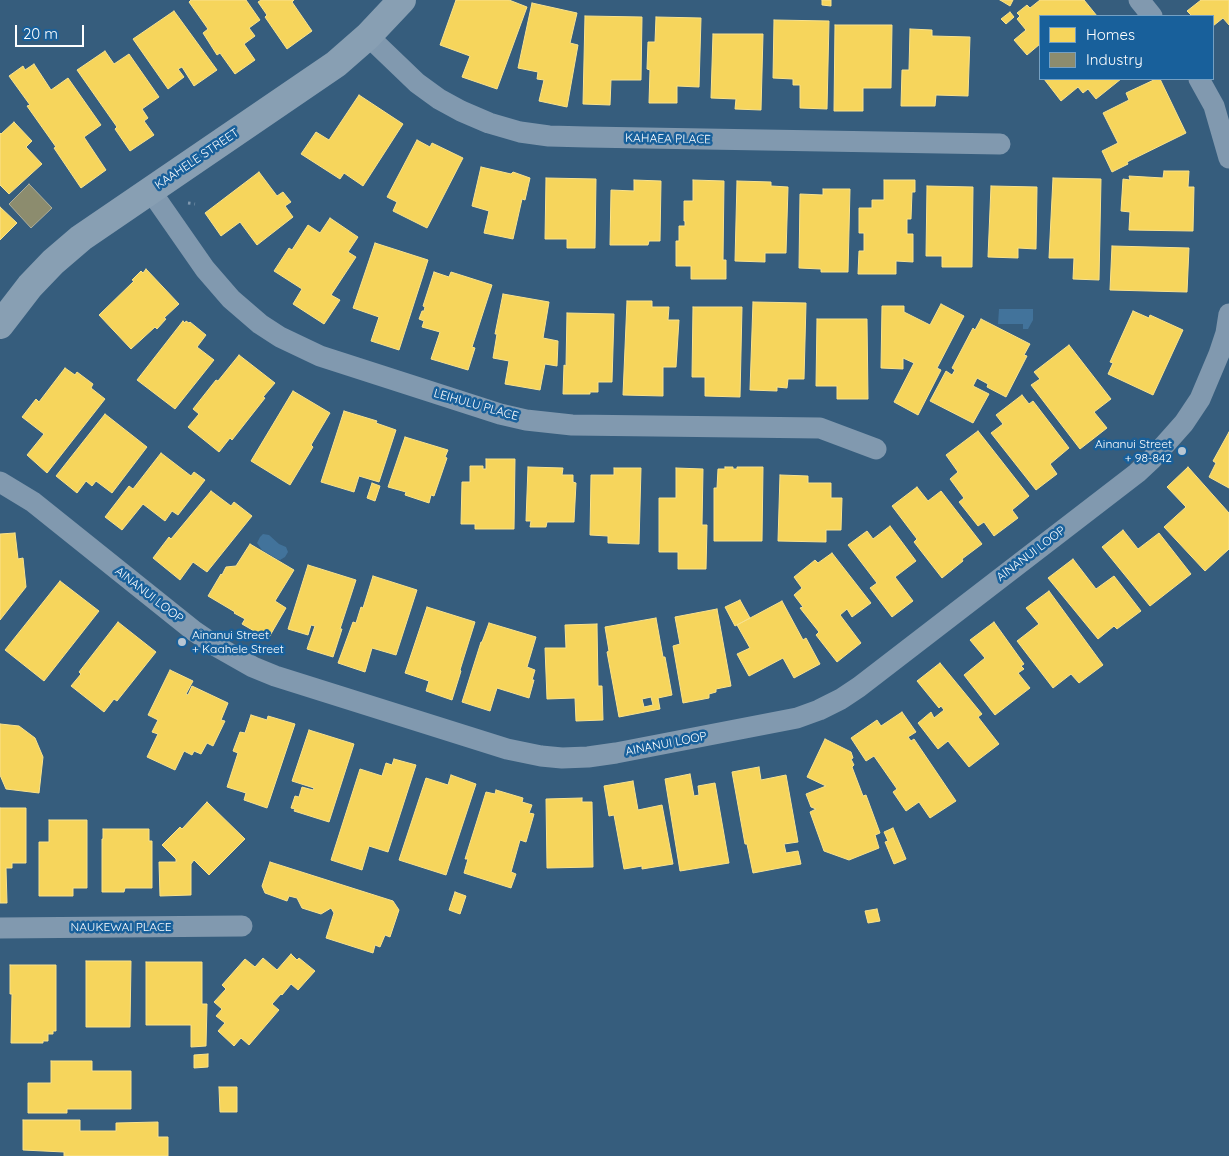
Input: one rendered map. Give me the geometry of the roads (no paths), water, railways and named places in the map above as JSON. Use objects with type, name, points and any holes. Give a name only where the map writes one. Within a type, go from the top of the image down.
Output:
[{"type":"street","name":"KAAHELE STREET","points":[[0,325],[30,286],[53,262],[81,238],[336,64],[368,36],[402,0]]},
{"type":"street","points":[[1139,0],[1151,15]]},
{"type":"street","name":"KAHAEA PLACE","points":[[368,36],[417,83],[439,99],[489,123],[520,132],[587,137],[1000,144]]},
{"type":"street","points":[[1200,80],[1214,106],[1229,158]]},
{"type":"street","name":"LEIHULU PLACE","points":[[150,190],[205,269],[231,299],[260,324],[280,337],[320,356],[500,414],[526,420],[572,425],[820,428],[876,450]]},
{"type":"street","name":"AINANUI LOOP","points":[[0,482],[33,502],[194,630],[216,646],[253,667],[507,749],[541,756],[562,758],[588,757],[797,718],[826,706],[859,687],[1137,473],[1152,459],[1184,423],[1200,399],[1219,354],[1226,333],[1229,314]]},
{"type":"street","name":"NAUKEWAI PLACE","points":[[0,928],[242,926]]},
{"type":"water","points":[[999,309],[1033,309],[1033,320],[1028,329],[1023,329],[1023,324],[998,324]]},
{"type":"water","points":[[263,534],[269,535],[279,544],[286,547],[288,552],[285,557],[280,560],[262,550],[257,543]]},
{"type":"place","name":"Ainanui Street + 98-842","points":[[1182,451]]},
{"type":"place","name":"Ainanui Street + Kaahele Street","points":[[182,642]]}]
